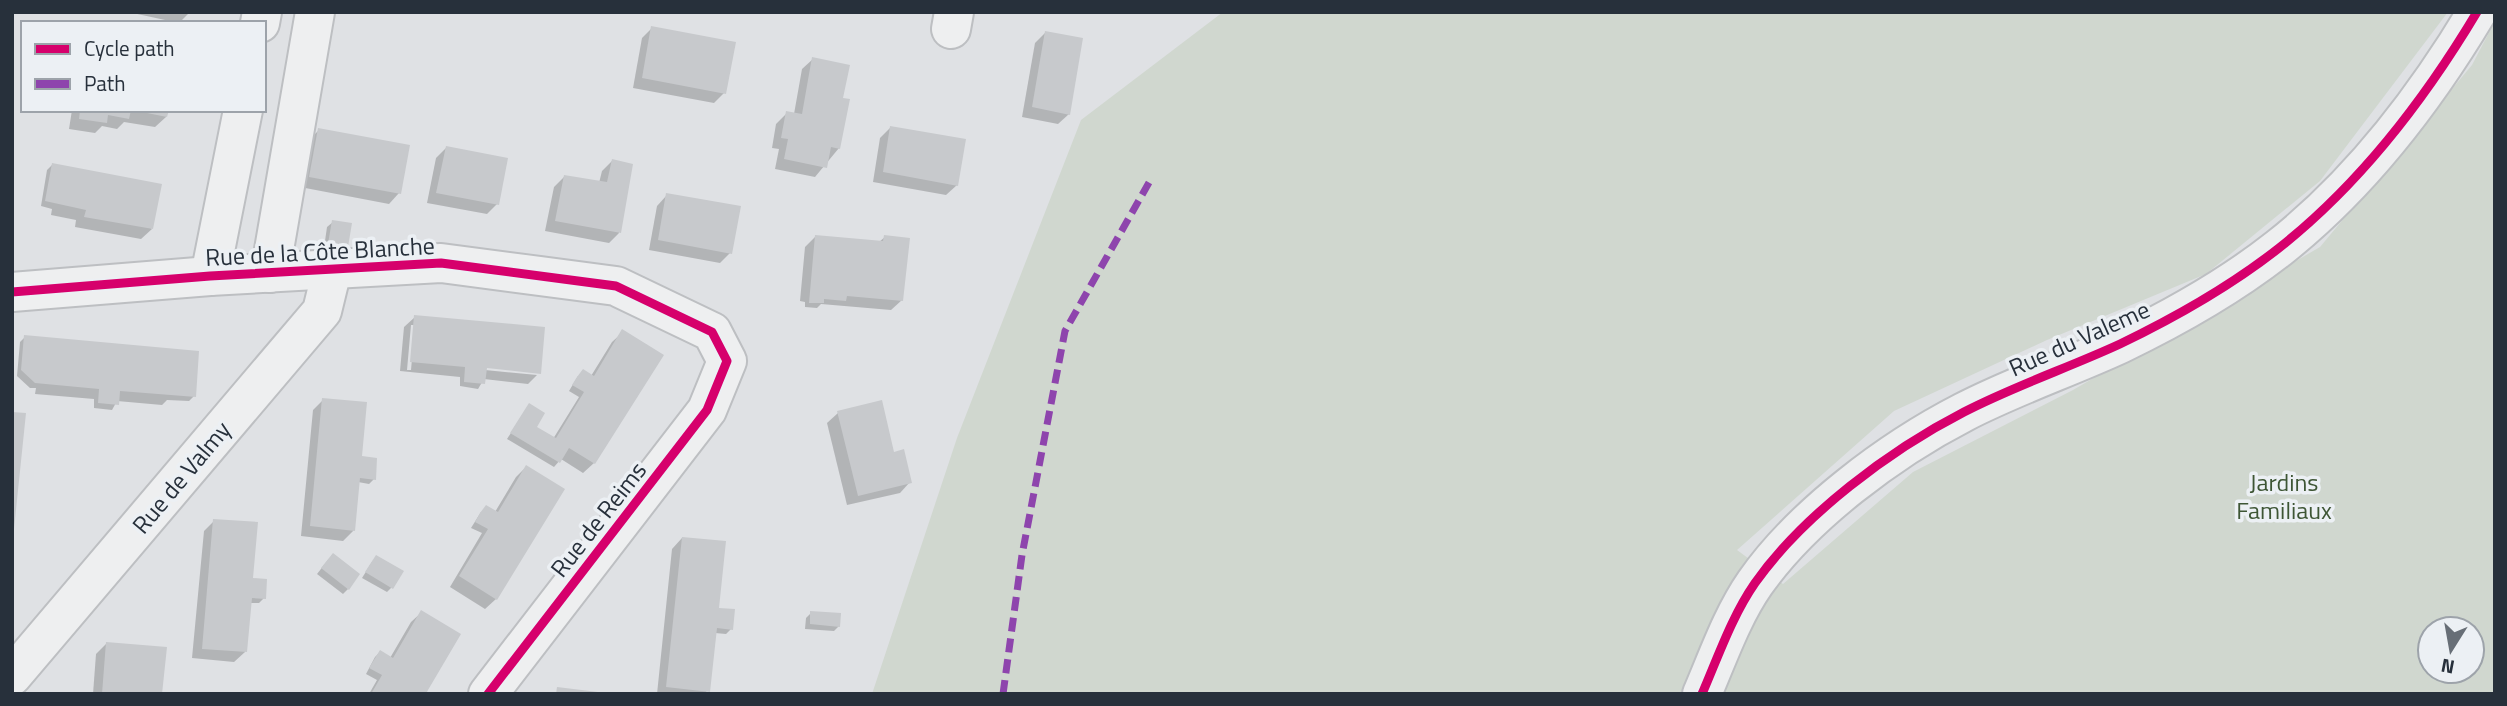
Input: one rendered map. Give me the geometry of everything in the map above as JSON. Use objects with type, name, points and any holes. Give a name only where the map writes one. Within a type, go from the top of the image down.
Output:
[{"type":"street","points":[[270,272],[315,12]]},
{"type":"street","name":"Rue du Valeme","points":[[1702,694],[1755,584],[1799,535],[1852,486],[1903,447],[1962,413],[2121,344],[2188,307],[2279,248],[2359,172],[2413,108],[2447,62],[2477,12]]},
{"type":"street","points":[[210,276],[243,112]]},
{"type":"street","name":"Rue de la Côte Blanche","points":[[12,292],[210,276],[441,263],[616,286],[712,332],[727,361]]},
{"type":"street","name":"Rue de Valmy","points":[[12,676],[322,311],[332,270]]},
{"type":"street","name":"Rue de Reims","points":[[488,694],[707,410],[727,361]]},
{"type":"green space","name":"Jardins Familiaux","points":[[1223,12],[2448,12],[2320,181],[2206,274],[2047,340],[1894,411],[1737,550],[1783,584],[1913,472],[2073,390],[2320,247],[2472,65],[2495,21],[2495,694],[872,694],[957,438],[1081,120]]},
{"type":"building","points":[[651,26],[736,42],[726,94],[642,78]]},
{"type":"building","points":[[1045,31],[1083,38],[1070,115],[1032,107]]},
{"type":"building","points":[[812,57],[850,65],[843,98],[850,99],[840,149],[831,147],[827,168],[784,159],[788,139],[781,138],[786,111],[802,114]]},
{"type":"building","points":[[80,112],[131,112],[129,119],[108,115],[107,123],[79,119]]},
{"type":"building","points":[[142,112],[168,112],[167,117]]},
{"type":"building","points":[[890,126],[966,139],[958,186],[883,172]]},
{"type":"building","points":[[318,128],[410,145],[401,194],[309,177]]},
{"type":"building","points":[[446,146],[508,158],[499,205],[436,193]]},
{"type":"building","points":[[612,159],[633,164],[621,233],[555,221],[564,175],[607,182]]},
{"type":"building","points":[[52,163],[162,184],[153,229],[84,217],[86,210],[45,201]]},
{"type":"building","points":[[666,193],[741,206],[732,254],[658,240]]},
{"type":"building","points":[[332,220],[352,223],[348,247],[328,244]]},
{"type":"building","points":[[815,235],[883,241],[884,235],[910,238],[903,301],[847,296],[846,301],[824,299],[824,303],[809,303]]},
{"type":"building","points":[[414,315],[545,327],[541,374],[487,368],[485,384],[464,382],[465,367],[410,362]]},
{"type":"building","points":[[622,329],[664,355],[595,464],[569,448],[560,463],[510,433],[529,403],[545,413],[537,427],[556,438],[584,392],[572,385],[583,369],[594,376]]},
{"type":"building","points":[[24,335],[199,351],[196,397],[120,391],[119,405],[98,403],[99,389],[35,383],[21,370]]},
{"type":"building","points":[[322,398],[367,402],[362,456],[377,458],[376,480],[360,478],[355,531],[310,526]]},
{"type":"building","points":[[882,400],[894,452],[904,449],[912,483],[858,496],[837,411]]},
{"type":"building","points":[[12,412],[26,413],[14,529],[12,529]]},
{"type":"building","points":[[526,465],[565,489],[497,600],[459,576],[488,529],[475,522],[480,513],[486,505],[498,512]]},
{"type":"building","points":[[213,519],[258,522],[253,578],[267,579],[266,599],[252,598],[247,652],[202,649]]},
{"type":"building","points":[[682,537],[726,541],[719,608],[735,609],[733,630],[717,628],[710,692],[666,687]]},
{"type":"building","points":[[333,553],[360,574],[349,590],[321,568]]},
{"type":"building","points":[[376,555],[404,571],[393,589],[365,572]]},
{"type":"building","points":[[421,610],[461,634],[426,694],[371,694],[382,675],[369,668],[380,650],[393,658]]},
{"type":"building","points":[[810,611],[841,613],[840,627],[810,624]]},
{"type":"building","points":[[106,642],[167,647],[162,694],[102,694]]},
{"type":"building","points":[[557,687],[598,692],[598,694],[556,694]]},
{"type":"marked path","points":[[1003,694],[1022,555],[1065,331],[1151,179]]},
{"type":"cycle path","points":[[1702,694],[1732,623],[1755,583],[1775,558],[1823,509],[1878,465],[1936,427],[2022,385],[2120,344],[2202,300],[2261,262],[2309,223],[2364,168],[2436,77],[2477,12]]},
{"type":"cycle path","points":[[12,292],[210,276],[441,263],[616,286],[712,332],[727,361],[707,410],[488,694]]}]
